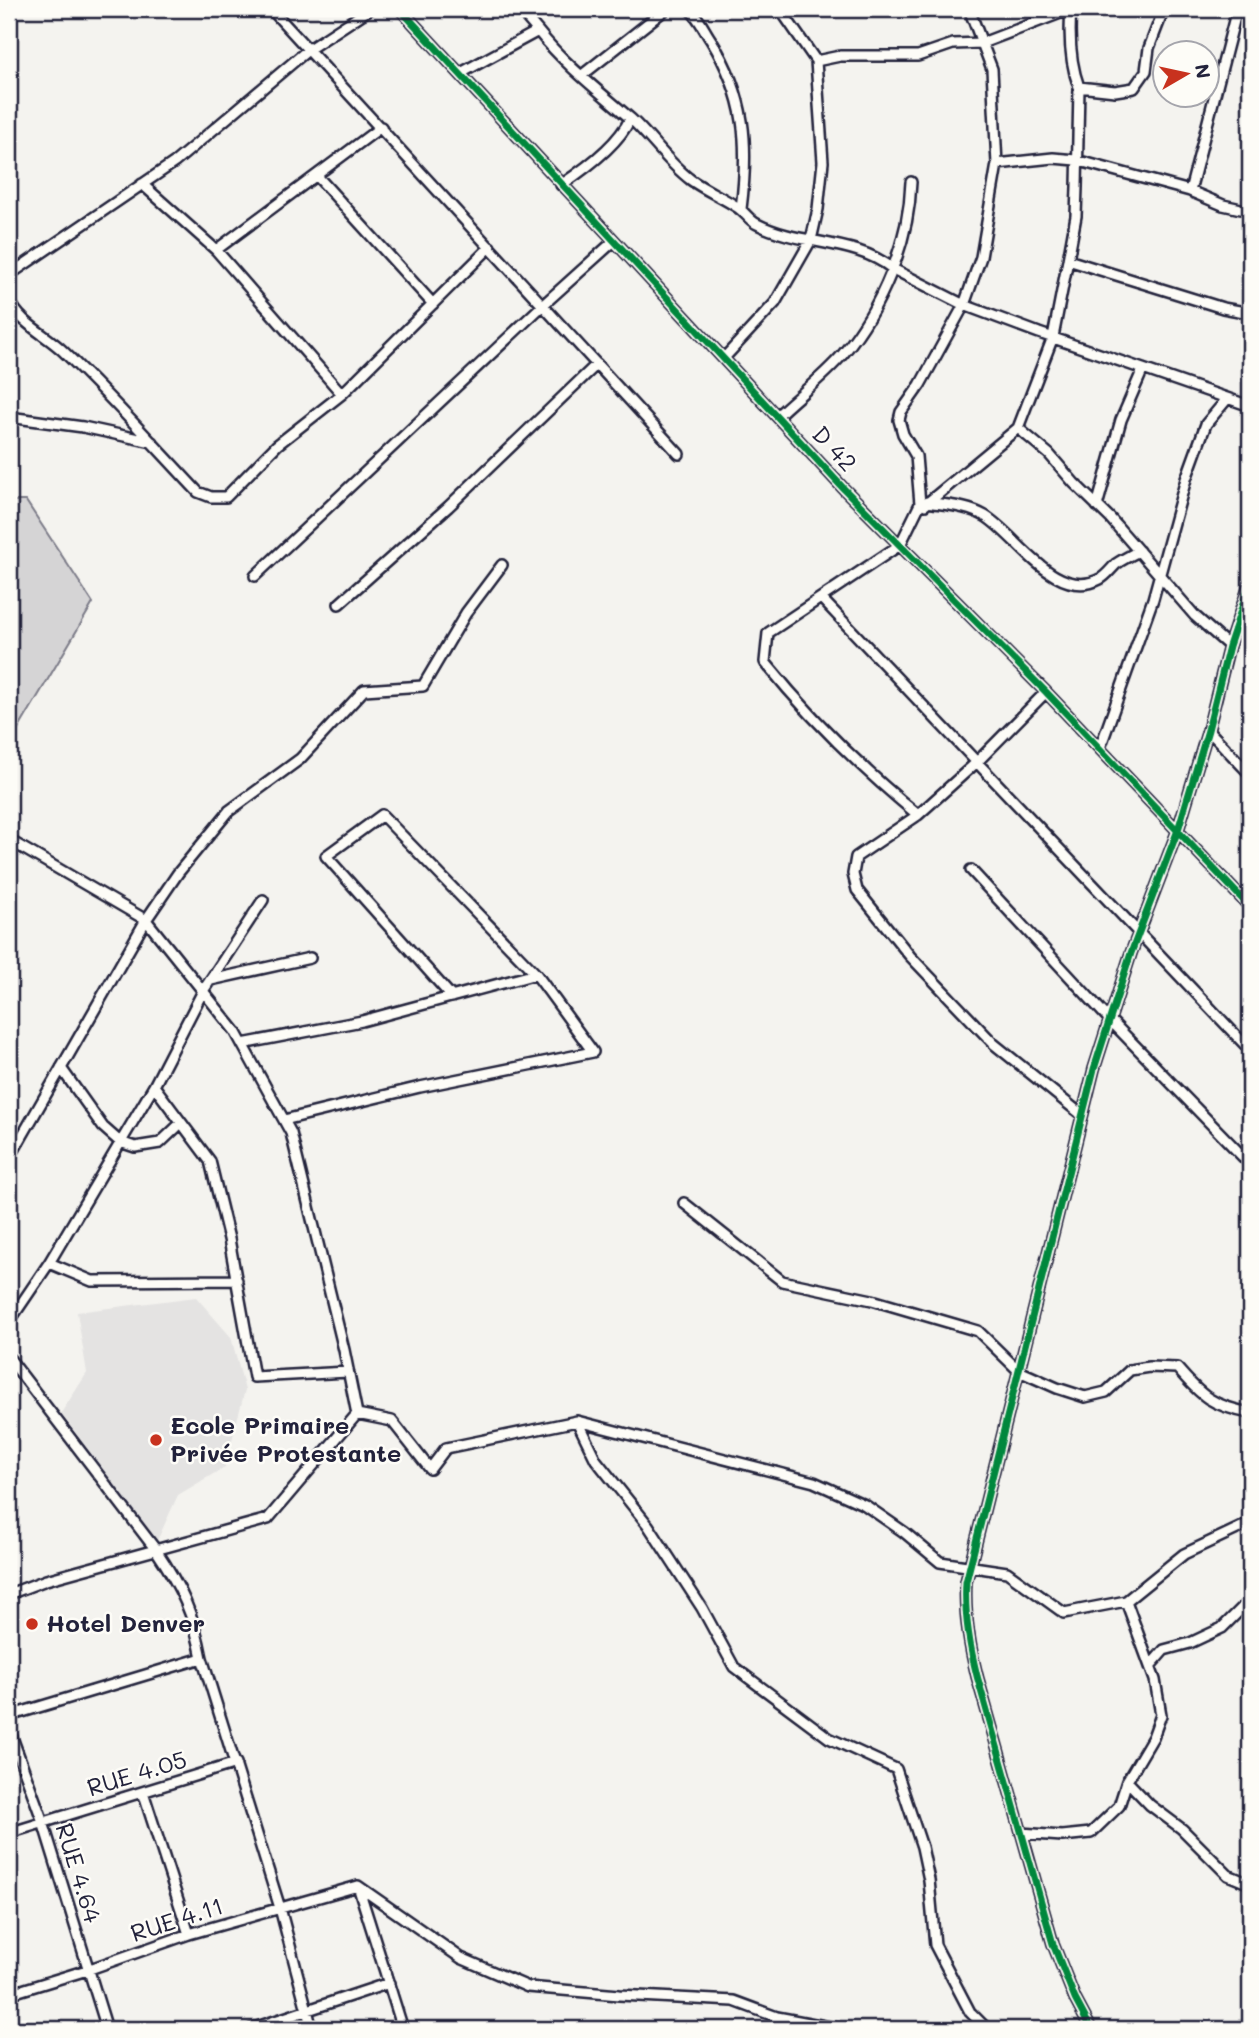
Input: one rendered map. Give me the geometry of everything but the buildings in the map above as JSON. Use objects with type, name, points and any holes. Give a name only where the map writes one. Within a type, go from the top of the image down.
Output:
[{"type":"street","points":[[271,9],[679,454]]},
{"type":"street","points":[[9,275],[175,162],[309,49],[370,9]]},
{"type":"street","name":"D 42","points":[[400,9],[777,416],[1100,748],[1250,907]]},
{"type":"street","points":[[519,9],[553,50],[630,119],[691,180],[740,209],[754,223],[775,232],[843,245],[884,262],[892,269],[964,304],[1250,406]]},
{"type":"street","points":[[581,76],[666,9]]},
{"type":"street","points":[[689,9],[725,62],[740,101],[746,171],[740,209]]},
{"type":"street","points":[[725,357],[775,303],[811,240],[818,209],[823,162],[816,61],[780,9]]},
{"type":"street","points":[[918,815],[839,746],[765,662],[768,633],[900,545],[917,511],[920,500],[916,456],[899,420],[901,412],[920,385],[964,304],[981,257],[997,163],[992,69],[969,9]]},
{"type":"street","points":[[816,61],[840,56],[918,56],[953,44],[982,43],[1071,9],[1073,72],[1079,87],[1076,216],[1053,337],[1018,428],[917,511]]},
{"type":"street","points":[[1079,87],[1115,91],[1133,88],[1146,71],[1149,48],[1164,9]]},
{"type":"street","points":[[1189,191],[1237,9]]},
{"type":"street","points":[[461,73],[538,31]]},
{"type":"street","points":[[561,185],[588,167],[626,127],[630,119]]},
{"type":"street","points":[[216,250],[381,127]]},
{"type":"street","points":[[997,163],[1053,158],[1076,160],[1250,211]]},
{"type":"street","points":[[317,176],[433,304]]},
{"type":"street","points":[[777,416],[842,354],[868,318],[892,269],[910,205],[911,182]]},
{"type":"street","points":[[142,184],[216,250],[342,394]]},
{"type":"street","points":[[255,576],[614,241]]},
{"type":"street","points":[[9,299],[13,309],[32,329],[60,348],[198,492],[211,497],[226,497],[277,445],[342,394],[491,247]]},
{"type":"street","points":[[1068,260],[1223,308],[1250,313]]},
{"type":"street","points":[[339,604],[448,507],[597,364]]},
{"type":"street","points":[[1097,506],[1121,420],[1143,369]]},
{"type":"street","points":[[1100,748],[1160,575],[1186,479],[1206,424],[1227,399]]},
{"type":"street","points":[[9,417],[83,427],[152,442]]},
{"type":"street","points":[[1018,428],[1049,454],[1195,615],[1229,646]]},
{"type":"street","points":[[928,502],[967,509],[985,516],[1036,564],[1062,579],[1086,583],[1101,579],[1116,564],[1139,551]]},
{"type":"street","points":[[9,1159],[146,920],[178,873],[229,811],[300,759],[364,690],[423,686],[466,613],[502,565]]},
{"type":"street","points":[[1091,2029],[1075,1999],[1053,1944],[969,1645],[965,1602],[970,1568],[1082,1115],[1109,1019],[1178,830],[1208,730],[1229,646],[1250,583]]},
{"type":"street","points":[[821,598],[1250,1050]]},
{"type":"street","points":[[1046,692],[977,762],[918,815],[856,857],[853,874],[857,890],[910,956],[994,1044],[1082,1115]]},
{"type":"street","points":[[1208,730],[1250,774]]},
{"type":"street","points":[[284,1120],[420,1087],[593,1052],[536,974],[382,816],[326,856],[452,997]]},
{"type":"street","points":[[9,840],[146,920],[235,1031],[291,1133],[357,1414]]},
{"type":"street","points":[[971,870],[1109,1019],[1250,1164]]},
{"type":"street","points":[[9,1322],[50,1263],[154,1086],[203,991],[262,900]]},
{"type":"street","points":[[211,980],[310,958]]},
{"type":"street","points":[[242,1044],[362,1021],[536,974]]},
{"type":"street","points":[[61,1068],[103,1126],[120,1142],[135,1147],[160,1143],[181,1123]]},
{"type":"street","points":[[154,1086],[209,1161],[237,1280],[254,1377],[348,1372]]},
{"type":"street","points":[[684,1203],[782,1281],[872,1300],[978,1332],[1019,1371],[1057,1388],[1085,1397],[1106,1392],[1130,1370],[1149,1367],[1177,1368],[1201,1395],[1231,1409],[1250,1413]]},
{"type":"street","points":[[50,1263],[92,1281],[237,1280]]},
{"type":"street","points":[[9,1358],[172,1572],[195,1622],[202,1658],[280,1908],[312,2029]]},
{"type":"street","points":[[9,1594],[46,1580],[268,1519],[357,1414]]},
{"type":"street","points":[[357,1414],[392,1421],[430,1469],[446,1448],[576,1421],[814,1482],[864,1505],[904,1532],[940,1562],[1007,1572],[1064,1613],[1126,1601],[1184,1554],[1250,1523]]},
{"type":"street","points":[[576,1421],[596,1460],[648,1525],[702,1608],[734,1668],[829,1738],[896,1769],[922,1847],[929,1880],[935,1945],[970,2012],[987,2029]]},
{"type":"street","points":[[1150,1666],[1164,1650],[1190,1643],[1222,1628],[1250,1600]]},
{"type":"street","points":[[1021,1833],[1062,1836],[1091,1833],[1119,1806],[1127,1781],[1153,1737],[1161,1715],[1155,1680],[1126,1601]]},
{"type":"street","points":[[9,1716],[202,1658]]},
{"type":"street","name":"RUE 4.64","points":[[9,1729],[43,1822],[107,2029]]},
{"type":"street","name":"RUE 4.05","points":[[9,1833],[236,1763]]},
{"type":"street","points":[[1127,1781],[1150,1805],[1182,1829],[1228,1875],[1250,1884]]},
{"type":"street","points":[[144,1792],[189,1934]]},
{"type":"street","points":[[358,1886],[403,2029]]},
{"type":"street","points":[[358,1886],[461,1958],[528,1987],[734,2001],[778,2017],[841,2029]]},
{"type":"street","name":"RUE 4.11","points":[[9,1994],[88,1970],[189,1934],[358,1886]]},
{"type":"street","points":[[251,2029],[389,1983]]},
{"type":"shaded area","points":[[9,501],[26,501],[93,603],[9,745]]},
{"type":"shaded area","name":"Ecole Primaire Privée Protestante","points":[[196,1297],[231,1337],[245,1390],[225,1467],[178,1495],[157,1541],[61,1413],[87,1373],[77,1312]]},
{"type":"cycle path","points":[[400,9],[844,489],[1046,692],[1250,907]]},
{"type":"cycle path","points":[[1091,2029],[1075,1999],[1053,1944],[977,1676],[968,1629],[966,1582],[1094,1069],[1131,953],[1178,830],[1208,730],[1229,646],[1250,583]]},
{"type":"place","name":"Ecole Primaire Privée Protestante","points":[[156,1440]]},
{"type":"place","name":"Hotel Denver","points":[[32,1624]]}]
